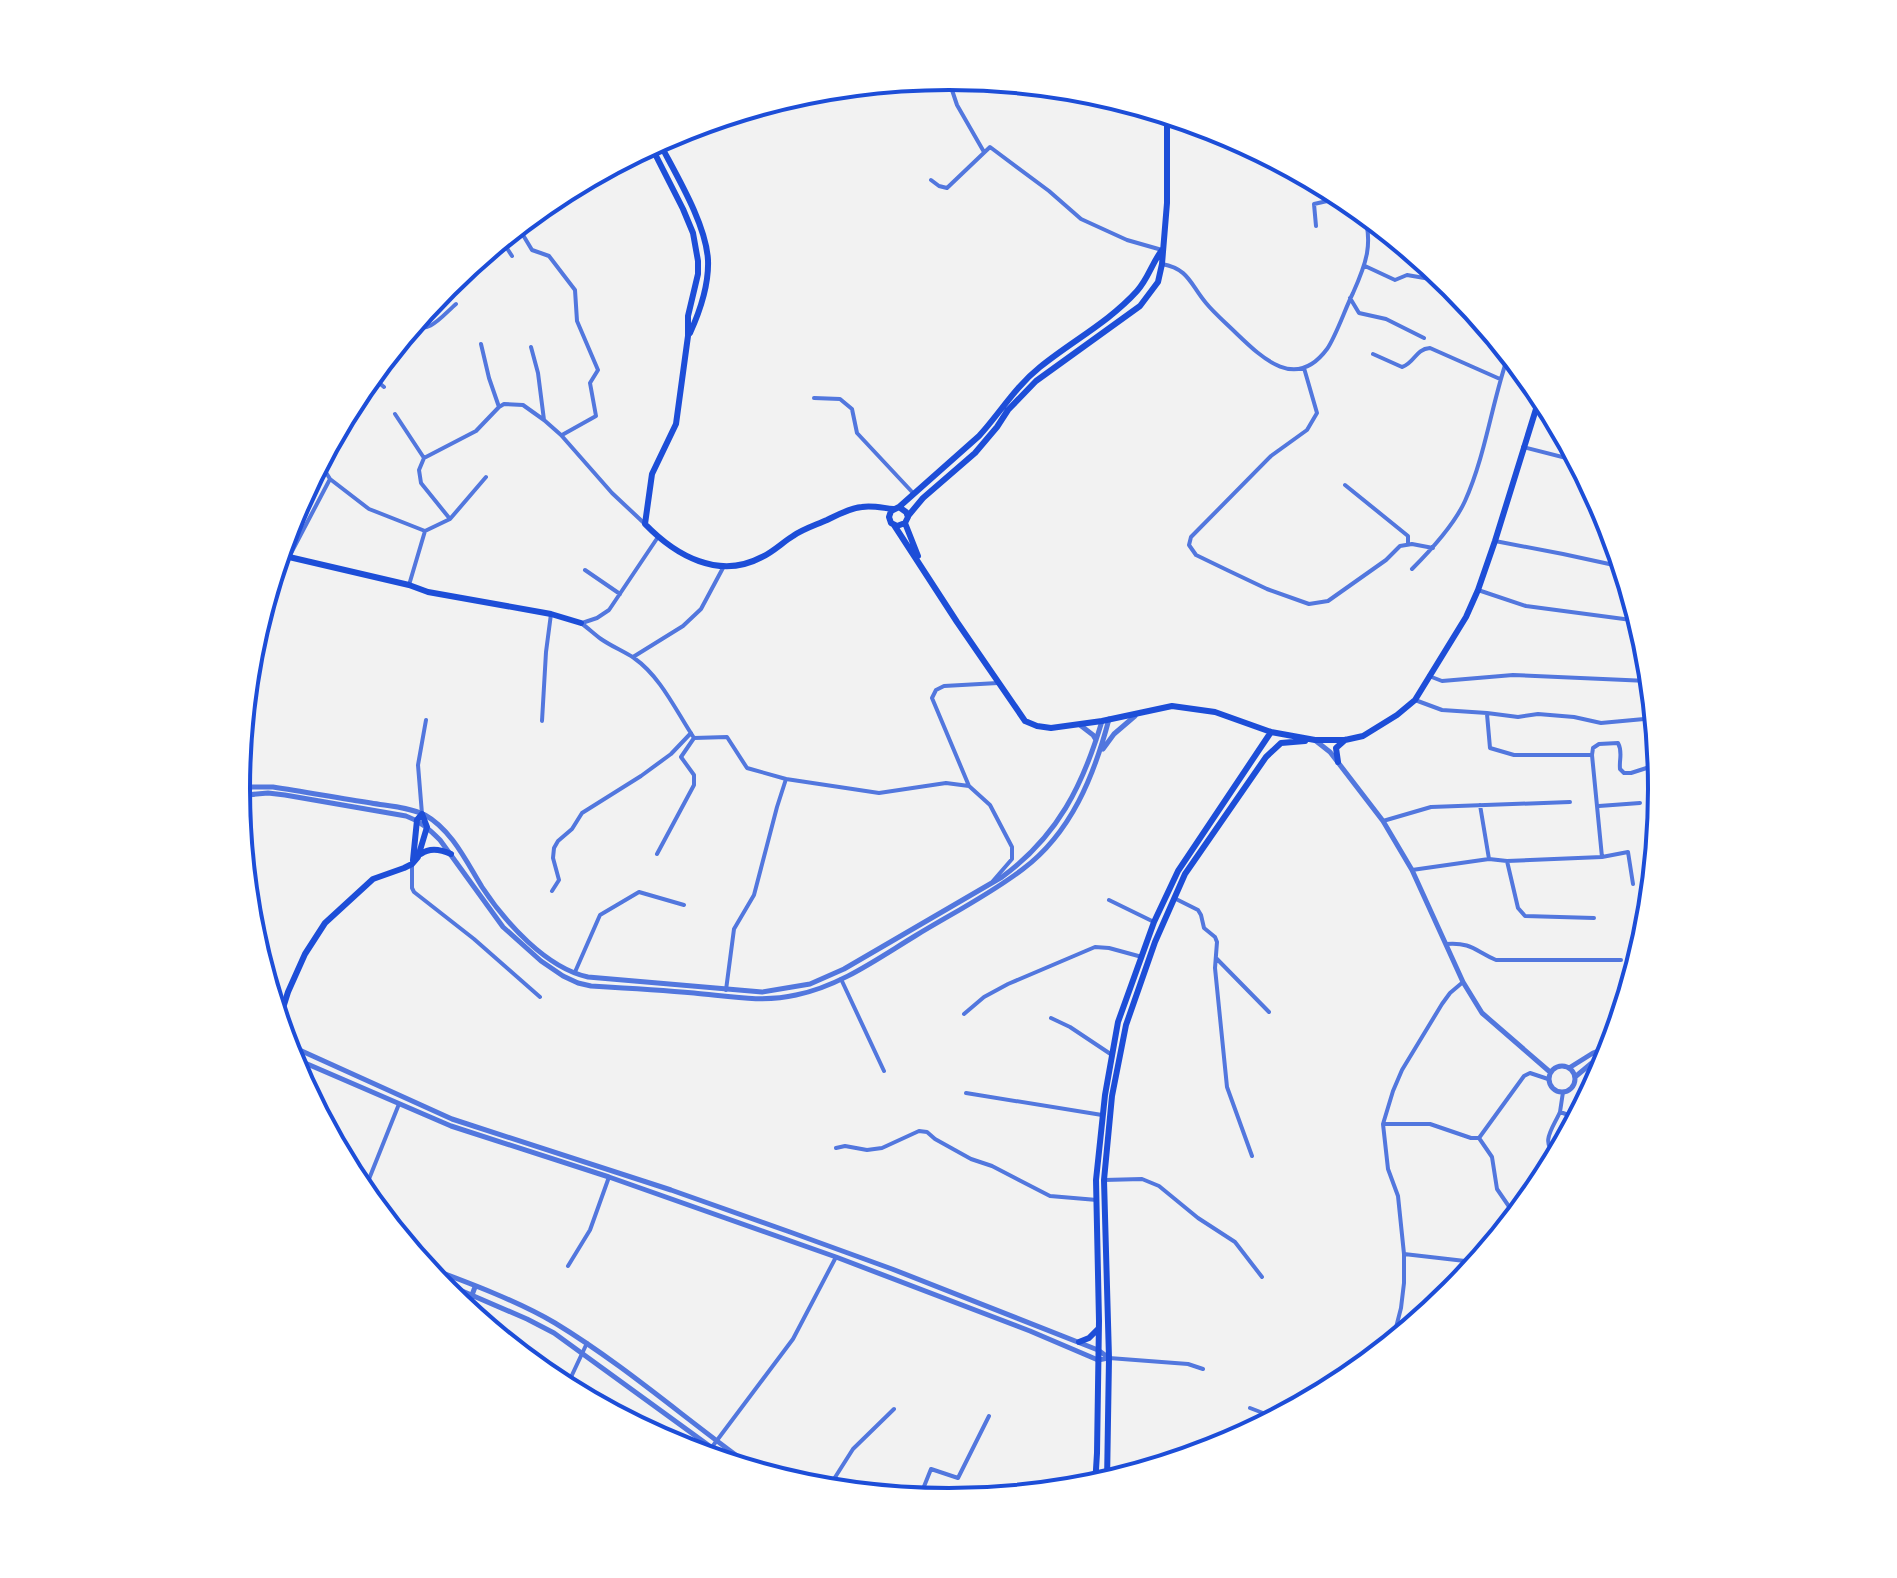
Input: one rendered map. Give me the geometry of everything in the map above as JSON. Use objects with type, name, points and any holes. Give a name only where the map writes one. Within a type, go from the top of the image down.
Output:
[{"type":"main road","points":[[894,525],[900,526],[923,498],[975,453],[1008,410],[1036,381],[1140,306],[1158,282],[1167,203],[1167,125]]},
{"type":"main road","points":[[663,151],[702,232],[708,261],[697,317],[688,336]]},
{"type":"main road","points":[[655,155],[693,233],[698,274],[688,316],[676,424],[652,474],[645,524],[658,537],[693,560],[724,566],[764,557],[796,534],[838,514],[862,507],[896,508],[904,510],[922,567]]},
{"type":"main road","points":[[889,517],[979,436],[1004,403],[1039,368],[1123,305],[1139,288],[1162,250]]},
{"type":"main road","points":[[1108,1469],[1108,1277],[1104,1180],[1112,1096],[1126,1025],[1155,942],[1185,874],[1266,757],[1281,743],[1345,740],[1363,736],[1415,700],[1466,617],[1478,590],[1535,410]]},
{"type":"main road","points":[[862,507],[889,517],[1025,721],[1051,728],[1172,706],[1215,712],[1271,732],[1315,740]]},
{"type":"main road","points":[[290,557],[428,592],[551,614],[581,623]]},
{"type":"main road","points":[[1095,1472],[1098,1360],[1096,1180],[1102,1115],[1118,1022],[1154,922],[1178,871],[1271,732]]},
{"type":"main road","points":[[1338,762],[1336,748],[1345,740]]},
{"type":"main road","points":[[418,857],[427,827],[419,817]]},
{"type":"main road","points":[[412,864],[419,817]]},
{"type":"main road","points":[[284,1005],[299,967],[325,923],[373,879],[412,864],[430,849],[451,854]]},
{"type":"main road","points":[[1079,1342],[1098,1329]]},
{"type":"street","points":[[952,90],[957,105],[984,152]]},
{"type":"street","points":[[931,180],[947,188],[990,147],[1081,219],[1127,240],[1162,250]]},
{"type":"street","points":[[1316,226],[1314,204],[1326,201]]},
{"type":"street","points":[[1162,264],[1176,266],[1184,273],[1206,304],[1273,363],[1288,370],[1304,368],[1327,348],[1365,266],[1368,230]]},
{"type":"street","points":[[523,234],[532,250],[549,256],[575,290],[577,321],[598,370],[590,383],[596,416],[561,435]]},
{"type":"street","points":[[507,248],[512,256]]},
{"type":"street","points":[[1365,266],[1395,280],[1407,275],[1425,278]]},
{"type":"street","points":[[1350,298],[1359,313],[1386,319],[1424,338]]},
{"type":"street","points":[[422,329],[456,304]]},
{"type":"street","points":[[481,344],[499,407]]},
{"type":"street","points":[[531,347],[544,420]]},
{"type":"street","points":[[1373,354],[1402,367],[1410,364],[1420,350],[1430,348],[1500,379]]},
{"type":"street","points":[[1412,569],[1433,548],[1465,503],[1505,365]]},
{"type":"street","points":[[1304,368],[1317,413],[1307,430],[1271,456],[1191,537],[1189,545],[1196,555],[1267,589],[1309,604],[1328,601],[1386,560],[1396,548],[1408,543],[1433,548]]},
{"type":"street","points":[[380,383],[384,387]]},
{"type":"street","points":[[814,398],[840,399],[852,409],[857,433],[914,494]]},
{"type":"street","points":[[450,519],[421,483],[419,470],[424,458],[476,431],[504,404],[523,405],[544,420],[645,524]]},
{"type":"street","points":[[395,414],[424,458]]},
{"type":"street","points":[[1523,447],[1563,457]]},
{"type":"street","points":[[326,472],[330,479],[369,509],[425,531],[450,519],[486,477]]},
{"type":"street","points":[[291,552],[330,479]]},
{"type":"street","points":[[1345,485],[1408,536],[1408,543]]},
{"type":"street","points":[[409,585],[425,531]]},
{"type":"street","points":[[581,623],[609,610],[658,537]]},
{"type":"street","points":[[1495,541],[1610,564]]},
{"type":"street","points":[[633,657],[683,626],[701,609],[724,566]]},
{"type":"street","points":[[585,570],[620,594]]},
{"type":"street","points":[[1478,590],[1526,606],[1627,619]]},
{"type":"street","points":[[542,721],[551,614]]},
{"type":"street","points":[[581,623],[599,638],[633,657],[673,702],[693,735]]},
{"type":"street","points":[[1429,676],[1442,681],[1513,675],[1639,681]]},
{"type":"street","points":[[990,883],[1012,859],[1012,847],[990,805],[969,786],[932,698],[936,690],[944,686],[998,683]]},
{"type":"street","points":[[1415,700],[1442,710],[1518,717],[1538,714],[1601,723],[1644,719]]},
{"type":"street","points":[[1098,756],[1124,724],[1153,710]]},
{"type":"street","points":[[1487,713],[1490,748],[1514,755],[1592,755]]},
{"type":"street","points":[[419,817],[418,765],[426,720]]},
{"type":"street","points":[[250,790],[273,787],[398,808],[433,821],[453,841],[483,889],[518,933],[574,974],[726,990],[771,991],[826,978],[1021,863],[1049,833],[1070,801],[1105,720]]},
{"type":"street","points":[[427,827],[451,854],[503,927],[541,961],[578,983],[767,999],[797,995],[841,979],[1025,868],[1074,813],[1098,756],[1105,720]]},
{"type":"street","points":[[1080,725],[1096,741]]},
{"type":"street","points":[[657,854],[694,785],[694,775],[681,757],[693,735]]},
{"type":"street","points":[[552,891],[559,880],[553,858],[554,848],[582,813],[641,776],[693,735],[727,737],[747,768],[786,779],[879,793],[946,783],[969,786]]},
{"type":"street","points":[[1315,740],[1330,752],[1383,821],[1412,870],[1463,982],[1482,1013],[1549,1076],[1555,1090],[1563,1092],[1571,1088],[1575,1077],[1590,1064]]},
{"type":"street","points":[[1602,857],[1593,748],[1599,744],[1618,743],[1622,751],[1620,769],[1624,773],[1647,768]]},
{"type":"street","points":[[726,990],[734,929],[754,895],[786,779]]},
{"type":"street","points":[[1383,821],[1431,807],[1570,802]]},
{"type":"street","points":[[1598,806],[1640,803]]},
{"type":"street","points":[[1480,805],[1489,859]]},
{"type":"street","points":[[1412,870],[1489,859],[1602,857],[1628,852],[1633,884]]},
{"type":"street","points":[[1507,861],[1518,908],[1525,916],[1594,918]]},
{"type":"street","points":[[412,864],[414,892],[540,997]]},
{"type":"street","points":[[574,974],[600,915],[639,892],[684,905]]},
{"type":"street","points":[[1174,898],[1194,907],[1200,913],[1204,928],[1216,940],[1215,968],[1227,1087],[1252,1156]]},
{"type":"street","points":[[1109,900],[1154,922]]},
{"type":"street","points":[[1446,944],[1475,947],[1496,960],[1621,960]]},
{"type":"street","points":[[964,1014],[984,997],[1008,984],[1095,947],[1142,957]]},
{"type":"street","points":[[1216,958],[1269,1012]]},
{"type":"street","points":[[841,979],[884,1071]]},
{"type":"street","points":[[1397,1325],[1404,1283],[1404,1254],[1398,1196],[1388,1169],[1383,1124],[1402,1070],[1442,1004],[1463,982]]},
{"type":"street","points":[[1051,1018],[1112,1055]]},
{"type":"street","points":[[301,1051],[452,1119],[805,1237],[1079,1342],[1109,1358]]},
{"type":"street","points":[[1549,1076],[1559,1066],[1569,1068],[1595,1052]]},
{"type":"street","points":[[306,1064],[479,1136],[609,1177],[836,1257],[1098,1360],[1109,1358],[1188,1364],[1203,1369]]},
{"type":"street","points":[[1569,1068],[1575,1077]]},
{"type":"street","points":[[1479,1138],[1524,1076],[1530,1073],[1549,1076]]},
{"type":"street","points":[[1549,1148],[1547,1143],[1560,1112],[1563,1092]]},
{"type":"street","points":[[966,1093],[1102,1115]]},
{"type":"street","points":[[369,1180],[399,1104]]},
{"type":"street","points":[[1560,1112],[1567,1114]]},
{"type":"street","points":[[1383,1124],[1430,1124],[1479,1138]]},
{"type":"street","points":[[836,1148],[882,1148],[919,1131],[927,1132],[971,1159],[992,1166],[1050,1196],[1097,1200]]},
{"type":"street","points":[[1479,1138],[1492,1157],[1497,1189],[1509,1207]]},
{"type":"street","points":[[568,1266],[590,1230],[609,1177]]},
{"type":"street","points":[[1104,1180],[1142,1179],[1159,1186],[1198,1218],[1235,1242],[1262,1277]]},
{"type":"street","points":[[1404,1254],[1464,1261]]},
{"type":"street","points":[[712,1447],[793,1339],[836,1257]]},
{"type":"street","points":[[447,1276],[552,1321],[615,1362],[737,1455]]},
{"type":"street","points":[[471,1299],[475,1287]]},
{"type":"street","points":[[462,1291],[540,1326],[582,1352],[711,1446]]},
{"type":"street","points":[[572,1377],[587,1343]]},
{"type":"street","points":[[1250,1408],[1263,1413]]},
{"type":"street","points":[[834,1478],[853,1449],[894,1409]]},
{"type":"street","points":[[924,1487],[931,1469],[958,1478],[989,1416]]}]
